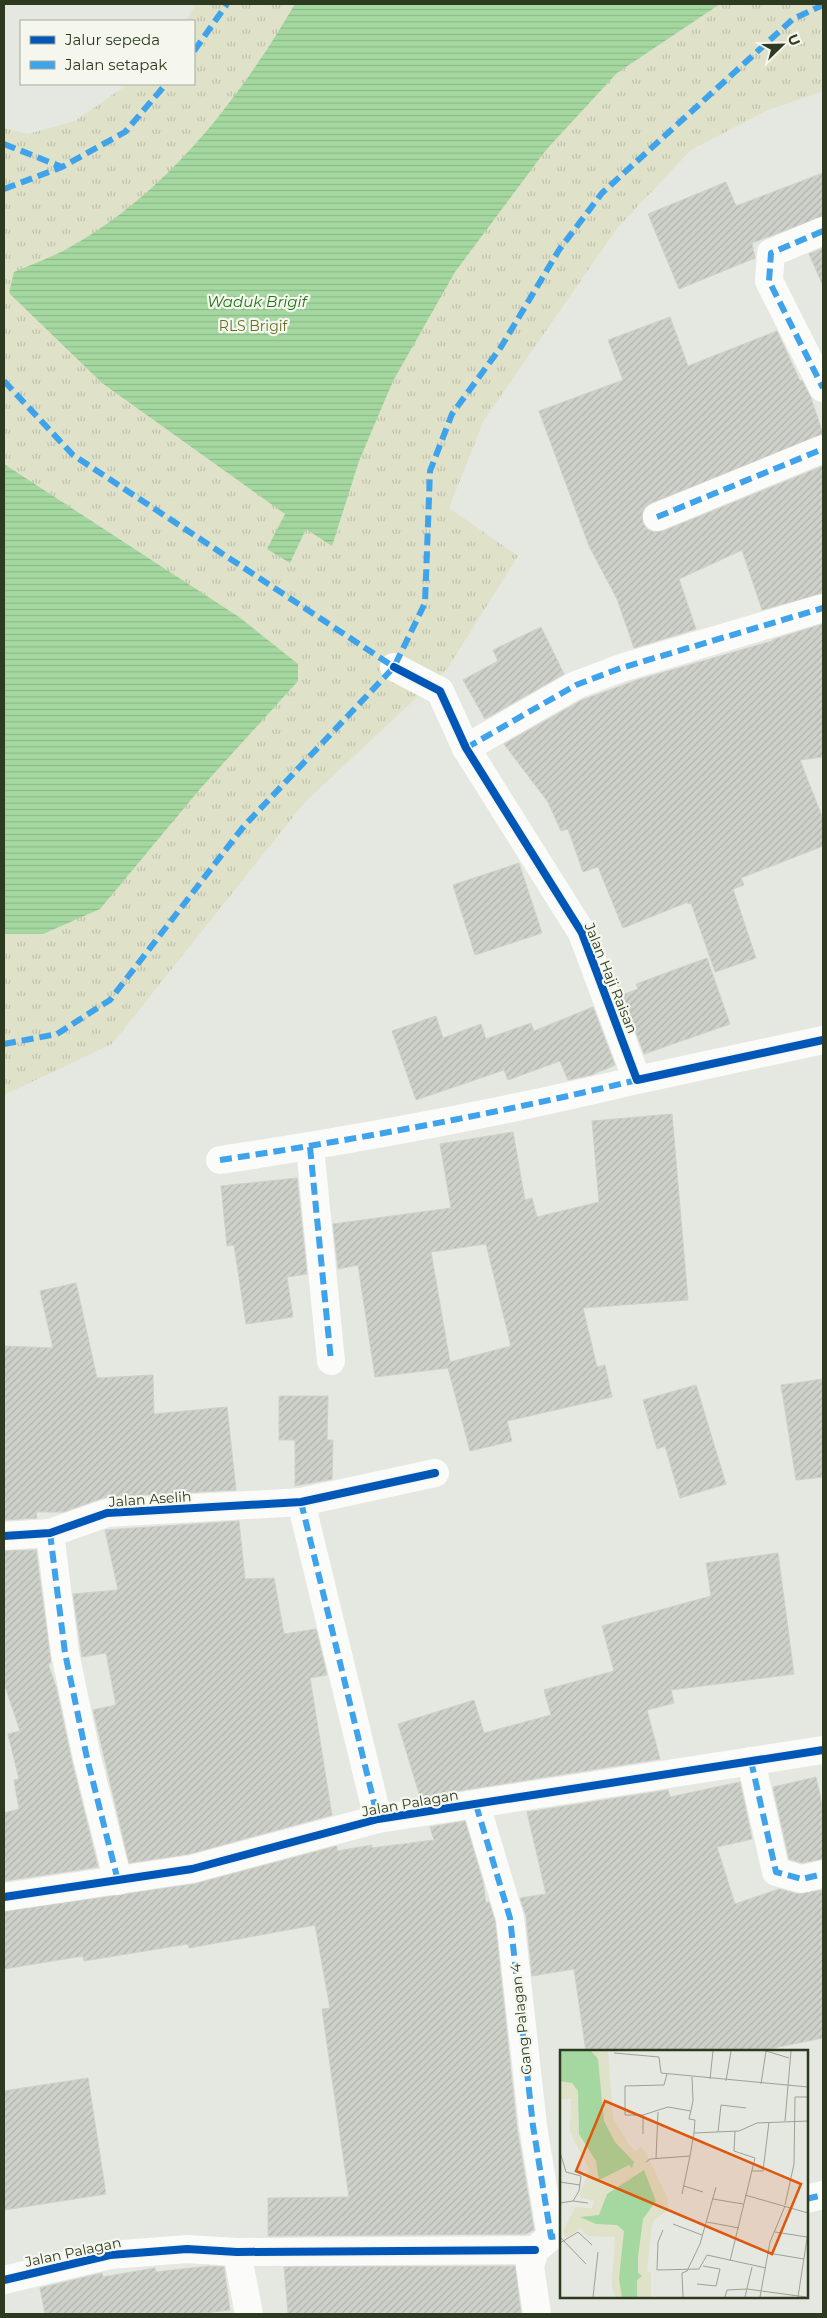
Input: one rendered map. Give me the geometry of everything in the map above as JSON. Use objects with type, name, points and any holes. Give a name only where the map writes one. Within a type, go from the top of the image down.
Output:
[{"type":"street","points":[[823,231],[771,253],[769,281],[823,388]]},
{"type":"street","points":[[657,517],[823,450]]},
{"type":"street","points":[[466,748],[576,685],[621,668],[823,608]]},
{"type":"street","name":"Jalan Haji Raisan","points":[[394,667],[440,691],[466,748],[582,933],[637,1080]]},
{"type":"street","points":[[220,1160],[310,1147],[574,1095],[823,1040]]},
{"type":"street","points":[[310,1147],[331,1361]]},
{"type":"street","name":"Jalan Aselih","points":[[4,1536],[50,1533],[107,1513],[301,1502],[435,1474]]},
{"type":"street","points":[[301,1502],[378,1819]]},
{"type":"street","points":[[50,1533],[65,1653],[87,1758],[118,1881]]},
{"type":"street","name":"Jalan Palagan","points":[[4,1897],[192,1869],[378,1819],[823,1750]]},
{"type":"street","points":[[751,1761],[776,1872],[802,1879],[823,1874]]},
{"type":"street","name":"Gang Palagan 4","points":[[476,1805],[510,1918],[533,2126],[549,2241]]},
{"type":"street","points":[[807,2199],[823,2195]]},
{"type":"street","points":[[537,2314],[530,2266],[549,2241]]},
{"type":"street","name":"Jalan Palagan","points":[[4,2280],[110,2255],[187,2250],[237,2252],[549,2241]]},
{"type":"street","points":[[237,2252],[249,2314]]},
{"type":"green space","name":"RLS Brigif","points":[[196,4],[823,4],[823,91],[768,110],[691,150],[618,227],[484,420],[449,508],[518,556],[447,669],[304,803],[112,1044],[4,1095],[4,128],[28,134],[75,121],[127,85],[195,85],[195,20],[187,20]]},
{"type":"water","name":"Waduk Brigif","points":[[295,4],[720,4],[617,73],[546,150],[455,272],[393,381],[359,461],[332,546],[306,529],[290,563],[267,549],[285,514],[102,383],[9,293],[14,272],[63,251],[100,229],[166,175],[196,144],[223,111],[249,76]]},
{"type":"water","points":[[4,464],[239,617],[298,664],[298,681],[200,789],[100,909],[43,934],[4,934]]},
{"type":"building","points":[[823,173],[823,216],[752,243],[755,258],[679,289],[648,214],[726,182],[736,206]]},
{"type":"building","points":[[823,248],[823,286],[809,254]]},
{"type":"building","points":[[670,317],[688,366],[777,331],[800,381],[802,380],[811,398],[823,434],[651,503],[645,507],[642,514],[643,523],[647,529],[654,532],[663,531],[823,466],[823,593],[762,610],[742,550],[679,579],[696,629],[634,648],[617,599],[589,546],[539,411],[623,380],[608,340]]},
{"type":"building","points":[[823,624],[823,757],[800,760],[823,819],[823,846],[741,878],[744,885],[733,889],[756,958],[715,972],[691,903],[688,904],[688,902],[623,928],[598,867],[583,872],[568,829],[561,831],[548,802],[504,744],[582,700],[637,680],[772,641]]},
{"type":"building","points":[[541,627],[564,674],[485,719],[463,680],[498,661],[493,650]]},
{"type":"building","points":[[519,863],[542,933],[475,955],[453,885]]},
{"type":"building","points":[[707,958],[730,1024],[644,1054],[622,995],[638,989],[636,984]]},
{"type":"building","points":[[593,1007],[615,1065],[591,1075],[568,1080],[560,1061],[508,1080],[504,1070],[416,1100],[392,1031],[436,1016],[443,1038],[481,1024],[486,1039],[531,1023],[534,1031]]},
{"type":"building","points":[[672,1114],[688,1300],[583,1308],[597,1367],[605,1365],[612,1397],[507,1421],[512,1441],[470,1451],[448,1368],[375,1377],[358,1265],[338,1269],[333,1224],[451,1208],[440,1144],[513,1132],[525,1200],[532,1198],[537,1217],[599,1202],[592,1121]],"holes":[[[486,1244],[511,1346],[450,1362],[431,1252]]]},
{"type":"building","points":[[297,1178],[307,1274],[287,1277],[293,1317],[246,1324],[234,1245],[227,1246],[221,1186]]},
{"type":"building","points":[[76,1283],[97,1378],[153,1375],[154,1414],[227,1407],[236,1490],[106,1497],[63,1512],[36,1512],[37,1518],[4,1520],[4,1346],[53,1348],[40,1291]]},
{"type":"building","points":[[823,1379],[823,1477],[796,1480],[781,1385]]},
{"type":"building","points":[[696,1385],[726,1484],[680,1498],[665,1446],[657,1449],[643,1400]]},
{"type":"building","points":[[279,1396],[328,1396],[327,1440],[333,1440],[332,1479],[295,1486],[295,1440],[279,1440]]},
{"type":"building","points":[[239,1521],[245,1579],[274,1578],[284,1634],[316,1629],[327,1675],[310,1678],[332,1815],[189,1854],[129,1863],[93,1710],[116,1705],[106,1653],[82,1657],[73,1594],[118,1590],[105,1530]]},
{"type":"building","points":[[36,1550],[51,1663],[48,1663],[56,1687],[98,1867],[4,1881],[4,1813],[19,1809],[14,1780],[19,1779],[8,1734],[20,1731],[4,1683],[4,1551]]},
{"type":"building","points":[[778,1553],[794,1674],[671,1690],[674,1703],[647,1710],[660,1759],[420,1797],[398,1724],[474,1700],[484,1733],[551,1715],[544,1690],[614,1671],[602,1626],[711,1596],[706,1563]]},
{"type":"building","points":[[816,1777],[823,1809],[823,1859],[802,1863],[789,1859],[773,1787]]},
{"type":"building","points":[[740,1782],[752,1839],[717,1847],[735,1904],[779,1889],[798,1894],[823,1890],[823,2038],[764,2050],[586,2050],[574,1969],[532,1976],[526,1916],[520,1898],[546,1894],[527,1812],[668,1790],[670,1797]]},
{"type":"building","points":[[465,1821],[483,1882],[486,1903],[489,1902],[495,1921],[517,2128],[534,2230],[526,2234],[268,2236],[268,2198],[349,2197],[322,2009],[330,2008],[315,1925],[189,1948],[188,1944],[84,1961],[83,1956],[4,1969],[4,1912],[194,1884],[337,1846],[337,1851],[372,1845],[372,1848],[434,1840],[430,1827]]},
{"type":"building","points":[[88,2078],[106,2194],[4,2210],[4,2091]]},
{"type":"building","points":[[209,2266],[224,2267],[230,2310],[197,2314],[45,2314],[40,2288],[102,2273],[103,2277],[155,2268],[156,2272]]},
{"type":"building","points":[[515,2266],[521,2314],[288,2314],[284,2267]]},
{"type":"marked path","points":[[195,50],[227,4]]},
{"type":"marked path","points":[[4,1044],[57,1034],[110,1000],[244,826],[394,667],[425,603],[430,471],[452,414],[501,347],[559,250],[602,193],[793,19],[823,5]]},
{"type":"marked path","points":[[4,189],[62,167],[125,132],[165,85]]},
{"type":"marked path","points":[[4,144],[62,167]]},
{"type":"marked path","points":[[823,231],[771,253],[769,281],[823,388]]},
{"type":"marked path","points":[[4,381],[73,455],[394,667]]},
{"type":"marked path","points":[[657,517],[823,449]]},
{"type":"marked path","points":[[466,748],[576,685],[621,668],[823,608]]},
{"type":"marked path","points":[[220,1160],[430,1124],[637,1080]]},
{"type":"marked path","points":[[310,1147],[331,1361]]},
{"type":"marked path","points":[[301,1502],[378,1819]]},
{"type":"marked path","points":[[50,1533],[65,1653],[87,1758],[118,1881]]},
{"type":"marked path","points":[[751,1761],[776,1872],[802,1879],[823,1874]]},
{"type":"marked path","points":[[476,1805],[510,1918],[533,2126],[551,2237],[560,2236]]},
{"type":"marked path","points":[[807,2199],[823,2195]]},
{"type":"cycle path","points":[[394,667],[440,691],[466,748],[582,933],[637,1080],[823,1040]]},
{"type":"cycle path","points":[[4,1536],[50,1533],[107,1513],[301,1502],[435,1473]]},
{"type":"cycle path","points":[[4,1897],[192,1869],[378,1819],[823,1750]]},
{"type":"cycle path","points":[[4,2280],[110,2255],[187,2249],[237,2252],[535,2250]]}]
